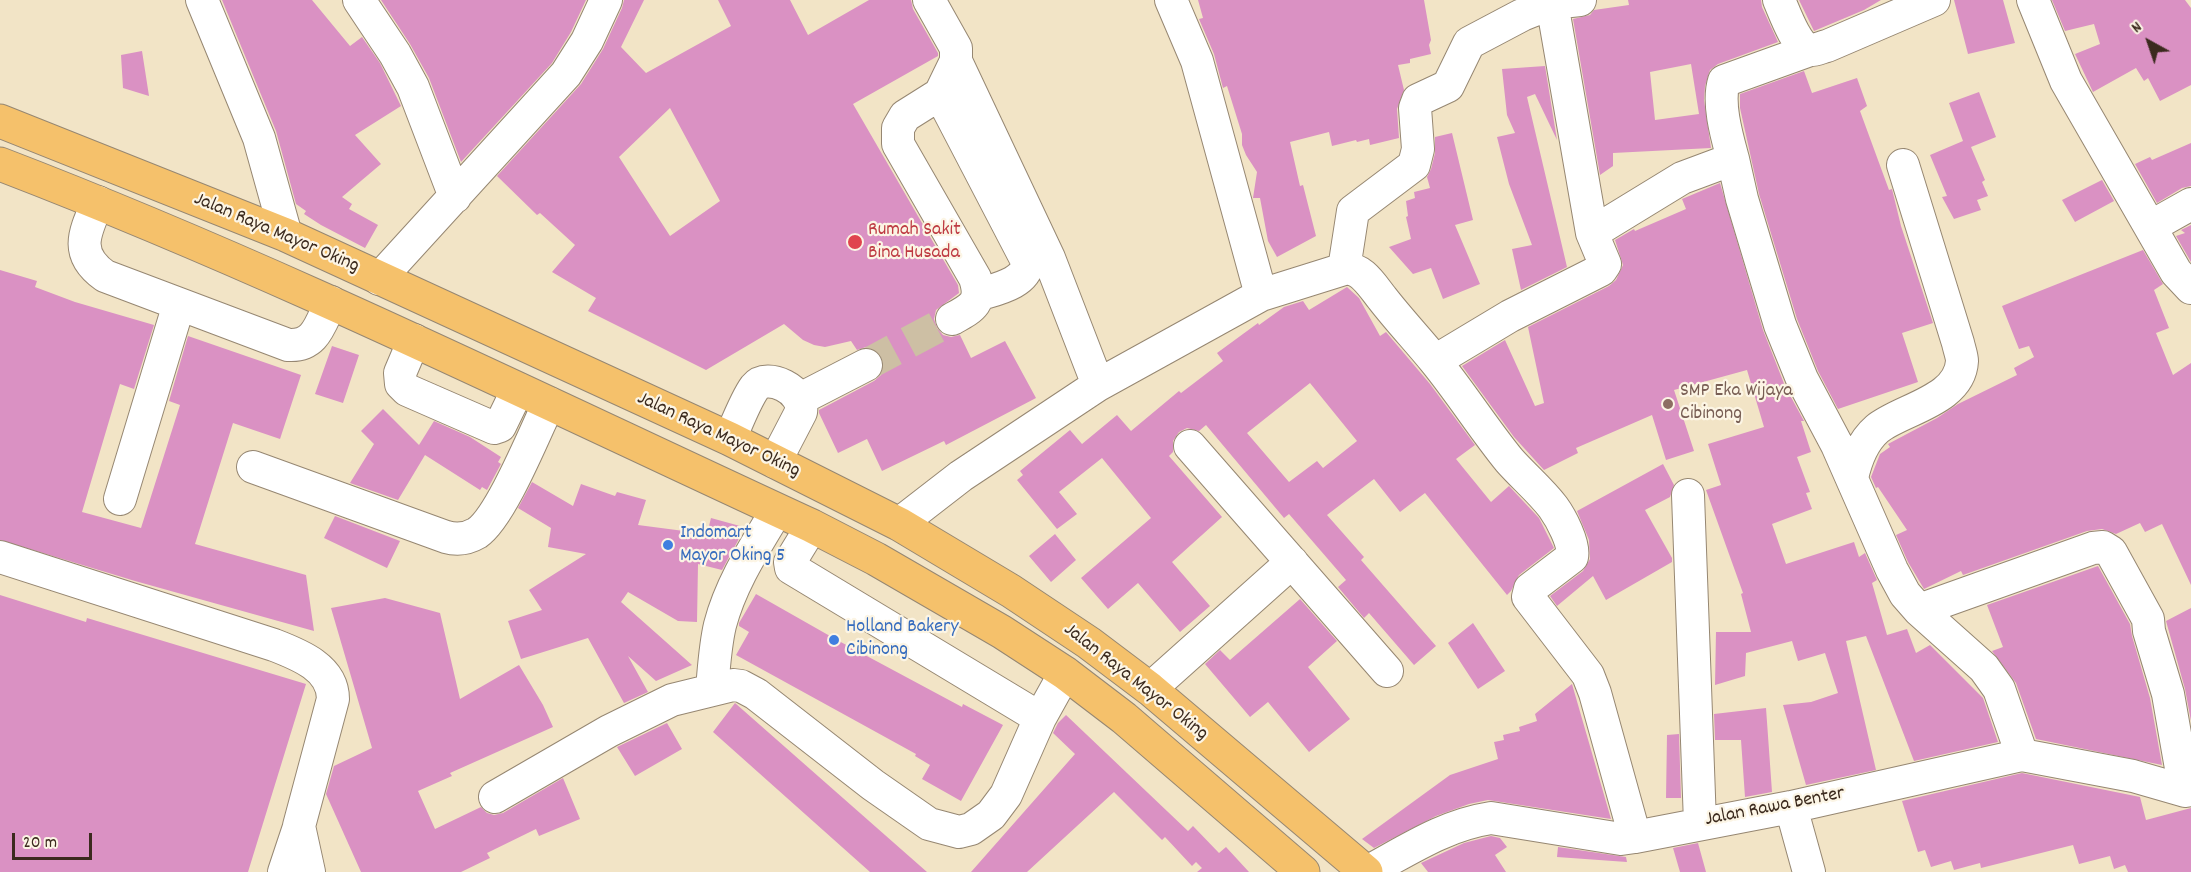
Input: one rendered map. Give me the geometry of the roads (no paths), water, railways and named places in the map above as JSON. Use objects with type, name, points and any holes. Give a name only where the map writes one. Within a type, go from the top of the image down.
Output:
[{"type":"main road","name":"Jalan Raya Mayor Oking","points":[[3,128],[286,235],[730,439],[899,524],[1011,591],[1079,636],[1150,689],[1367,872]]},
{"type":"main road","name":"Jalan Raya Mayor Oking","points":[[0,164],[98,202],[331,302],[812,526],[876,559],[1002,632],[1065,673],[1124,718],[1303,872]]},
{"type":"main road","points":[[427,346],[455,314]]},
{"type":"street","points":[[202,0],[259,138],[286,235]]},
{"type":"street","points":[[359,0],[395,54],[413,87],[455,197]]},
{"type":"street","points":[[380,279],[566,74],[587,41],[606,0]]},
{"type":"street","points":[[930,0],[956,48],[956,61],[1049,258],[1098,385]]},
{"type":"street","points":[[1171,0],[1197,61],[1261,295]]},
{"type":"street","points":[[1779,0],[1796,38],[1810,50]]},
{"type":"street","points":[[1934,0],[1827,46],[1724,81],[1722,88],[1725,127],[1742,199],[1780,325],[1802,379],[1837,445],[1892,570],[1905,594],[1919,610],[1984,668],[1999,689],[2022,755]]},
{"type":"street","points":[[2033,0],[2066,81],[2176,272],[2191,288]]},
{"type":"street","points":[[1344,269],[1353,211],[1414,165],[1418,149],[1415,108],[1418,100],[1448,86],[1469,43],[1512,20],[1566,2],[1592,233],[1605,264],[1601,270],[1510,316],[1435,362]]},
{"type":"street","points":[[952,319],[969,309],[976,301],[978,294],[975,278],[898,144],[898,128],[905,116],[940,94],[956,61]]},
{"type":"street","points":[[940,94],[1029,263],[1027,271],[1021,278],[978,294]]},
{"type":"street","points":[[1592,233],[1682,178],[1733,159]]},
{"type":"street","points":[[1852,478],[1863,445],[1877,429],[1894,418],[1922,407],[1938,396],[1955,380],[1962,362],[1903,165]]},
{"type":"street","points":[[98,202],[87,229],[85,254],[88,261],[105,276],[295,346],[313,338],[331,302]]},
{"type":"street","points":[[2150,227],[2191,204]]},
{"type":"street","points":[[899,524],[952,482],[1098,385],[1261,295],[1349,268],[1369,281],[1398,320],[1435,362],[1510,461],[1553,507],[1572,543],[1574,550],[1572,557],[1530,589],[1528,597],[1588,675],[1635,837]]},
{"type":"street","points":[[120,499],[179,304]]},
{"type":"street","points":[[427,346],[400,373],[401,384],[407,390],[494,428],[501,426],[518,389]]},
{"type":"street","points":[[800,399],[866,365]]},
{"type":"street","points":[[730,439],[754,388],[762,381],[770,381],[793,391],[800,399],[801,412],[775,462]]},
{"type":"street","points":[[253,467],[446,537],[463,539],[476,534],[483,528],[501,503],[549,403]]},
{"type":"street","points":[[1190,446],[1387,672]]},
{"type":"street","points":[[1688,495],[1700,823]]},
{"type":"street","points":[[712,690],[718,635],[732,591],[777,510]]},
{"type":"street","points":[[812,526],[790,562],[791,568],[1040,718]]},
{"type":"street","points":[[1919,610],[2093,548],[2103,547],[2111,552],[2148,619],[2149,631],[2168,694],[2188,790]]},
{"type":"street","points":[[0,557],[274,645],[294,653],[318,668],[331,682],[333,699],[299,826],[284,872]]},
{"type":"street","points":[[1150,689],[1292,562]]},
{"type":"street","points":[[495,797],[609,731],[672,700],[733,685],[741,686],[756,694],[873,785],[929,824],[959,832],[971,829],[991,815],[1006,795],[1040,718],[1065,673]]},
{"type":"street","name":"Jalan Rawa Benter","points":[[1367,872],[1443,831],[1470,821],[1491,818],[1612,838],[1635,837],[1791,807],[2022,755],[2133,776],[2188,790]]},
{"type":"street","points":[[1791,807],[1809,872]]},
{"type":"street","points":[[299,826],[309,872]]},
{"type":"tunnel","points":[[866,365],[952,319]]},
{"type":"place","name":"Rumah Sakit Bina Husada","points":[[855,242]]},
{"type":"place","name":"SMP Eka Wijaya Cibinong","points":[[1668,404]]},
{"type":"place","name":"Indomart Mayor Oking 5","points":[[668,545]]},
{"type":"place","name":"Holland Bakery Cibinong","points":[[834,640]]}]
